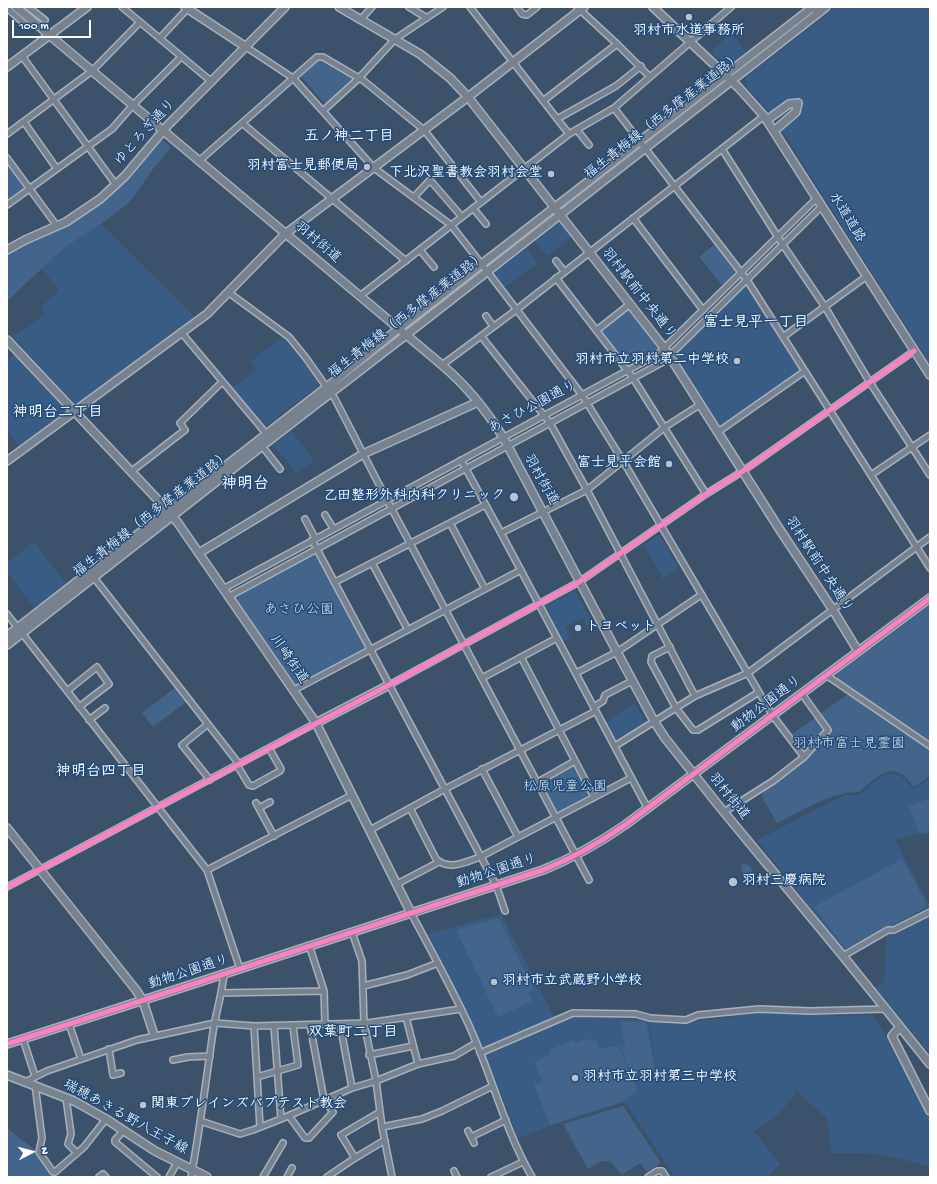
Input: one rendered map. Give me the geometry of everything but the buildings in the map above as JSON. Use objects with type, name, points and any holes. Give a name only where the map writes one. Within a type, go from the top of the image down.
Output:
[{"type":"street","name":"羽村街道","points":[[16,7],[442,365],[478,402],[491,418],[503,437],[632,681],[665,738],[930,1064]]},
{"type":"street","points":[[28,7],[45,20]]},
{"type":"street","points":[[7,67],[87,7]]},
{"type":"street","points":[[122,7],[212,82]]},
{"type":"street","name":"ゆとろぎ通り","points":[[7,250],[25,240],[57,226],[89,207],[116,185],[164,131],[285,7]]},
{"type":"street","name":"羽村駅前中央通り","points":[[340,7],[395,39],[432,63],[450,78],[468,97],[670,356],[858,651]]},
{"type":"street","points":[[361,19],[372,7]]},
{"type":"street","points":[[409,7],[427,18]]},
{"type":"street","points":[[323,111],[359,78],[395,39],[443,7]]},
{"type":"street","points":[[470,7],[557,120],[570,134]]},
{"type":"street","points":[[517,7],[522,14],[527,15],[537,7]]},
{"type":"street","name":"水道道路","points":[[653,7],[726,75],[750,99],[765,118],[930,376]]},
{"type":"street","points":[[360,296],[570,134],[614,108],[730,7]]},
{"type":"street","name":"福生青梅線（西多摩産業道路）","points":[[329,390],[398,329],[726,75],[816,10],[826,7]]},
{"type":"street","points":[[7,8],[26,25],[39,26]]},
{"type":"street","points":[[160,38],[187,8],[293,78],[374,168],[451,225],[588,402],[773,716],[804,757]]},
{"type":"street","points":[[7,461],[210,311],[285,234],[468,97],[580,8],[641,66],[650,77]]},
{"type":"street","name":"福生青梅線（西多摩産業道路）","points":[[7,645],[20,630],[170,513],[329,390],[406,335],[732,81],[816,10]]},
{"type":"street","points":[[7,134],[92,71],[140,22]]},
{"type":"street","points":[[543,101],[617,44]]},
{"type":"street","points":[[22,56],[116,185]]},
{"type":"street","points":[[7,205],[112,129],[133,105],[181,57]]},
{"type":"street","points":[[199,161],[318,57],[323,57],[359,78],[424,130],[481,202]]},
{"type":"street","points":[[557,120],[616,86],[641,66]]},
{"type":"street","points":[[442,365],[516,310],[722,149],[765,118],[790,104],[798,103],[796,112],[774,131]]},
{"type":"street","points":[[614,108],[747,280],[930,568]]},
{"type":"street","points":[[24,122],[57,169]]},
{"type":"street","points":[[242,123],[406,261]]},
{"type":"street","points":[[577,130],[590,145]]},
{"type":"street","points":[[722,149],[783,245],[825,307],[869,381],[930,475]]},
{"type":"street","points":[[7,158],[57,226]]},
{"type":"street","points":[[414,197],[430,180],[462,217]]},
{"type":"street","name":"あさひ公園通り","points":[[223,589],[333,528],[658,354],[665,349],[817,198]]},
{"type":"street","name":"あさひ公園通り","points":[[228,596],[663,362],[822,206]]},
{"type":"street","points":[[473,208],[486,224]]},
{"type":"street","points":[[633,218],[703,310]]},
{"type":"street","points":[[420,250],[434,267]]},
{"type":"street","points":[[556,261],[564,271]]},
{"type":"street","points":[[783,336],[867,276]]},
{"type":"street","points":[[556,278],[633,378],[706,494]]},
{"type":"street","points":[[228,292],[286,334],[306,358],[329,390],[589,880]]},
{"type":"street","points":[[597,330],[630,304]]},
{"type":"street","points":[[486,316],[494,326]]},
{"type":"street","points":[[181,332],[269,436]]},
{"type":"street","points":[[482,336],[550,423],[587,490],[695,696]]},
{"type":"street","name":"川崎街道","points":[[7,340],[170,513],[316,723],[412,913]]},
{"type":"street","points":[[7,887],[389,685],[579,582],[706,494],[743,471],[869,381],[914,351]]},
{"type":"street","points":[[718,432],[805,371]]},
{"type":"street","points":[[132,471],[185,430],[180,423],[222,382]]},
{"type":"street","points":[[198,553],[363,454],[478,402]]},
{"type":"street","points":[[502,533],[587,490],[665,427],[701,404]]},
{"type":"street","points":[[871,476],[930,435]]},
{"type":"street","name":"福生青梅線（西多摩産業道路）","points":[[170,513],[262,446],[269,436]]},
{"type":"street","points":[[262,446],[280,469]]},
{"type":"street","points":[[461,460],[502,533],[648,809]]},
{"type":"street","points":[[335,582],[485,505]]},
{"type":"street","points":[[325,515],[333,528]]},
{"type":"street","points":[[305,519],[314,539],[316,548],[496,885],[505,911]]},
{"type":"street","points":[[450,523],[485,589]]},
{"type":"street","points":[[614,746],[695,696],[748,673],[930,537]]},
{"type":"street","points":[[372,563],[408,630]]},
{"type":"street","points":[[294,690],[521,570]]},
{"type":"street","points":[[92,574],[238,764],[249,785],[253,786],[280,771],[281,769],[269,748]]},
{"type":"street","points":[[576,673],[617,652],[701,595]]},
{"type":"street","name":"動物公園通り","points":[[7,1044],[543,870],[576,855],[600,843],[648,809],[930,598]]},
{"type":"street","points":[[7,614],[157,808],[207,870],[240,969]]},
{"type":"street","name":"福生青梅線（西多摩産業道路）","points":[[7,636],[20,630]]},
{"type":"street","points":[[482,678],[558,638]]},
{"type":"street","points":[[670,647],[652,656],[651,662],[676,708],[693,730],[698,730],[759,692]]},
{"type":"street","points":[[521,657],[594,797]]},
{"type":"street","points":[[67,691],[97,667],[109,684],[79,707]]},
{"type":"street","points":[[826,675],[930,746]]},
{"type":"street","points":[[370,830],[559,730],[595,709],[603,701],[605,695],[632,681]]},
{"type":"street","points":[[724,812],[774,781],[804,757],[828,730],[802,694]]},
{"type":"street","points":[[89,720],[105,708]]},
{"type":"street","points":[[208,724],[182,745],[210,780]]},
{"type":"street","points":[[538,782],[575,761]]},
{"type":"street","points":[[482,770],[518,837]]},
{"type":"street","points":[[410,808],[436,859],[440,862],[451,865],[461,864],[480,857],[631,778]]},
{"type":"street","points":[[207,870],[352,795]]},
{"type":"street","points":[[270,802],[257,806],[274,836]]},
{"type":"street","points":[[7,828],[143,1001],[154,1035]]},
{"type":"street","points":[[397,884],[440,862]]},
{"type":"street","points":[[843,956],[888,930],[894,930],[930,912]]},
{"type":"street","points":[[412,913],[466,1018],[515,1147],[532,1177]]},
{"type":"street","points":[[352,932],[362,961],[364,1023],[369,1056],[376,1081],[382,1127],[392,1177]]},
{"type":"street","points":[[309,945],[324,991],[325,1024]]},
{"type":"street","points":[[363,986],[407,975],[438,963]]},
{"type":"street","points":[[192,1173],[215,1022],[224,974]]},
{"type":"street","points":[[221,993],[324,991]]},
{"type":"street","points":[[480,1053],[573,1013],[636,1014],[650,1018],[686,1020],[698,1015],[759,1009],[810,1011],[886,1009]]},
{"type":"street","points":[[25,1082],[37,1075],[109,1049],[154,1035],[215,1022],[254,1026],[368,1023],[461,1010]]},
{"type":"street","points":[[406,1017],[418,1064]]},
{"type":"street","points":[[69,1024],[81,1060]]},
{"type":"street","points":[[340,1024],[352,1088]]},
{"type":"street","points":[[289,1116],[306,1138],[309,1138],[333,1112],[324,1100],[310,1025]]},
{"type":"street","points":[[254,1026],[260,1127]]},
{"type":"street","points":[[274,1026],[281,1120]]},
{"type":"street","points":[[257,1077],[298,1065],[293,1026]]},
{"type":"street","points":[[900,1027],[892,1036],[930,1111]]},
{"type":"street","points":[[23,1039],[37,1075],[36,1086],[42,1138],[39,1152],[53,1172],[55,1172],[87,1144],[106,1119]]},
{"type":"street","points":[[200,1121],[240,1134],[281,1120],[352,1088],[376,1081],[418,1064],[454,1056],[476,1042]]},
{"type":"street","points":[[369,1056],[413,1046]]},
{"type":"street","points":[[109,1049],[113,1075],[121,1073]]},
{"type":"street","points":[[173,1060],[188,1056],[210,1056]]},
{"type":"street","name":"瑞穂あきる野八王子線","points":[[7,1075],[66,1098],[106,1119],[192,1173],[207,1177]]},
{"type":"street","points":[[382,1127],[422,1119],[493,1086]]},
{"type":"street","points":[[66,1098],[71,1134],[68,1144],[77,1153]]},
{"type":"street","points":[[355,1158],[341,1135],[380,1112]]},
{"type":"street","points":[[471,1137],[506,1120]]},
{"type":"street","points":[[124,1130],[115,1142],[157,1177]]},
{"type":"street","points":[[468,1131],[474,1143]]},
{"type":"street","points":[[327,1177],[385,1140]]},
{"type":"street","points":[[263,1177],[283,1143]]},
{"type":"street","points":[[491,1177],[523,1162]]},
{"type":"street","points":[[169,1177],[177,1163]]},
{"type":"street","points":[[286,1177],[292,1168]]},
{"type":"street","points":[[454,1171],[457,1177]]},
{"type":"street","points":[[648,1177],[657,1171],[662,1171],[666,1177]]},
{"type":"street","points":[[99,1177],[103,1174],[106,1177]]},
{"type":"shaded area","points":[[836,7],[930,7],[930,364],[770,112],[746,86],[746,77]]},
{"type":"shaded area","points":[[731,33],[746,52],[732,63],[723,63],[711,51]]},
{"type":"shaded area","points":[[557,223],[561,223],[572,237],[547,256],[535,241]]},
{"type":"shaded area","points":[[101,224],[196,318],[78,405],[75,404],[11,336],[22,331],[45,314],[41,307],[59,291],[42,268],[64,248]]},
{"type":"shaded area","points":[[527,248],[538,263],[504,288],[493,274]]},
{"type":"shaded area","name":"羽村市立羽村第二中学校","points":[[744,283],[802,369],[720,427],[673,354]]},
{"type":"shaded area","points":[[283,337],[321,384],[265,426],[232,388],[256,370],[250,362]]},
{"type":"shaded area","points":[[14,354],[67,410],[67,413],[19,447],[7,430],[7,361]]},
{"type":"shaded area","points":[[292,431],[314,461],[296,473],[273,445]]},
{"type":"shaded area","points":[[659,535],[679,568],[663,579],[644,545]]},
{"type":"shaded area","points":[[34,542],[66,584],[35,608],[7,572],[7,563]]},
{"type":"shaded area","points":[[575,591],[595,626],[589,629],[582,618],[565,627],[570,638],[562,643],[545,607]]},
{"type":"shaded area","points":[[634,703],[646,722],[614,741],[605,723]]},
{"type":"shaded area","points":[[892,774],[901,776],[914,789],[930,778],[930,833],[925,835],[919,833],[895,840],[930,906],[844,951],[757,840],[845,795],[859,795],[882,776]]},
{"type":"shaded area","name":"羽村市立武蔵野小学校","points":[[501,914],[554,1017],[484,1050],[464,1005],[428,934]]},
{"type":"shaded area","points":[[930,915],[930,1054],[875,987],[884,982],[887,935]]},
{"type":"shaded area","points":[[761,1013],[801,1013],[836,1016],[873,1015],[887,1038],[930,1120],[930,1167],[877,1154],[831,1153],[827,1118],[797,1092],[779,1114],[754,1131],[780,1164],[767,1177],[675,1177],[625,1102],[550,1126],[517,1139],[507,1107],[485,1054],[571,1017],[647,1019],[656,1070],[648,1021],[690,1022]]},
{"type":"green space","points":[[807,16],[807,17],[739,69]]},
{"type":"green space","points":[[323,57],[354,76],[325,104],[300,75],[315,60]]},
{"type":"green space","points":[[719,86],[652,139],[650,138]]},
{"type":"green space","points":[[161,141],[164,141],[171,147],[126,205],[101,224],[64,248],[7,301],[7,255],[22,246],[68,225],[95,208],[129,177]]},
{"type":"green space","points":[[7,162],[25,189],[7,203]]},
{"type":"green space","points":[[716,243],[737,270],[722,285],[699,257]]},
{"type":"green space","points":[[628,308],[658,348],[626,368],[599,330]]},
{"type":"green space","name":"あさひ公園","points":[[315,549],[369,646],[296,685],[233,595]]},
{"type":"green space","points":[[930,605],[930,742],[837,679],[837,674]]},
{"type":"green space","points":[[175,688],[186,702],[153,727],[142,713]]},
{"type":"green space","name":"羽村市富士見霊園","points":[[848,694],[930,749],[930,776],[914,787],[903,775],[891,771],[879,776],[859,792],[837,795],[806,808],[777,823],[763,799],[763,791],[808,757],[791,735]]},
{"type":"green space","name":"松原児童公園","points":[[574,762],[591,795],[557,813],[540,781]]},
{"type":"green space","points":[[930,798],[930,831],[919,833],[909,806]]},
{"type":"green space","points":[[902,859],[926,903],[925,908],[846,949],[814,907]]},
{"type":"green space","points":[[743,863],[751,868],[752,871],[750,875],[742,872],[741,866]]},
{"type":"green space","points":[[498,918],[534,989],[528,992],[532,1001],[498,1017],[456,930]]},
{"type":"green space","points":[[646,1021],[655,1072],[632,1075],[621,1048],[625,1047],[621,1022]]},
{"type":"green space","points":[[588,1039],[596,1040],[599,1049],[618,1046],[638,1090],[621,1102],[550,1125],[534,1085],[542,1082],[534,1062],[550,1054],[549,1050],[574,1040],[575,1043]]},
{"type":"green space","points":[[623,1106],[661,1163],[647,1172],[640,1163],[622,1175],[611,1162],[602,1161],[588,1169],[563,1124]]},
{"type":"green space","points":[[7,1128],[36,1151],[54,1177],[7,1177]]},
{"type":"cycle path","points":[[7,887],[389,685],[579,582],[706,494],[743,471],[914,351]]},
{"type":"cycle path","points":[[7,1044],[543,870],[565,860],[596,844],[625,825],[930,598]]},
{"type":"place","name":"羽村市水道事務所","points":[[689,17]]},
{"type":"place","name":"羽村富士見郵便局","points":[[367,167]]},
{"type":"place","name":"下北沢聖書教会羽村会堂","points":[[551,174]]},
{"type":"place","name":"羽村市立羽村第二中学校","points":[[737,361]]},
{"type":"place","name":"富士見平会館","points":[[669,464]]},
{"type":"place","name":"乙田整形外科内科クリニック","points":[[514,497]]},
{"type":"place","name":"トヨペット","points":[[578,628]]},
{"type":"place","name":"羽村三慶病院","points":[[733,882]]},
{"type":"place","name":"羽村市立武蔵野小学校","points":[[494,982]]},
{"type":"place","name":"羽村市立羽村第三中学校","points":[[575,1078]]},
{"type":"place","name":"関東プレインズバプテスト教会","points":[[143,1105]]},
{"type":"district","name":"五ノ神二丁目","points":[[349,138]]},
{"type":"district","name":"富士見平一丁目","points":[[756,324]]},
{"type":"district","name":"神明台二丁目","points":[[58,414]]},
{"type":"district","name":"神明台","points":[[245,486]]},
{"type":"district","name":"神明台四丁目","points":[[101,773]]},
{"type":"district","name":"双葉町二丁目","points":[[353,1034]]}]
